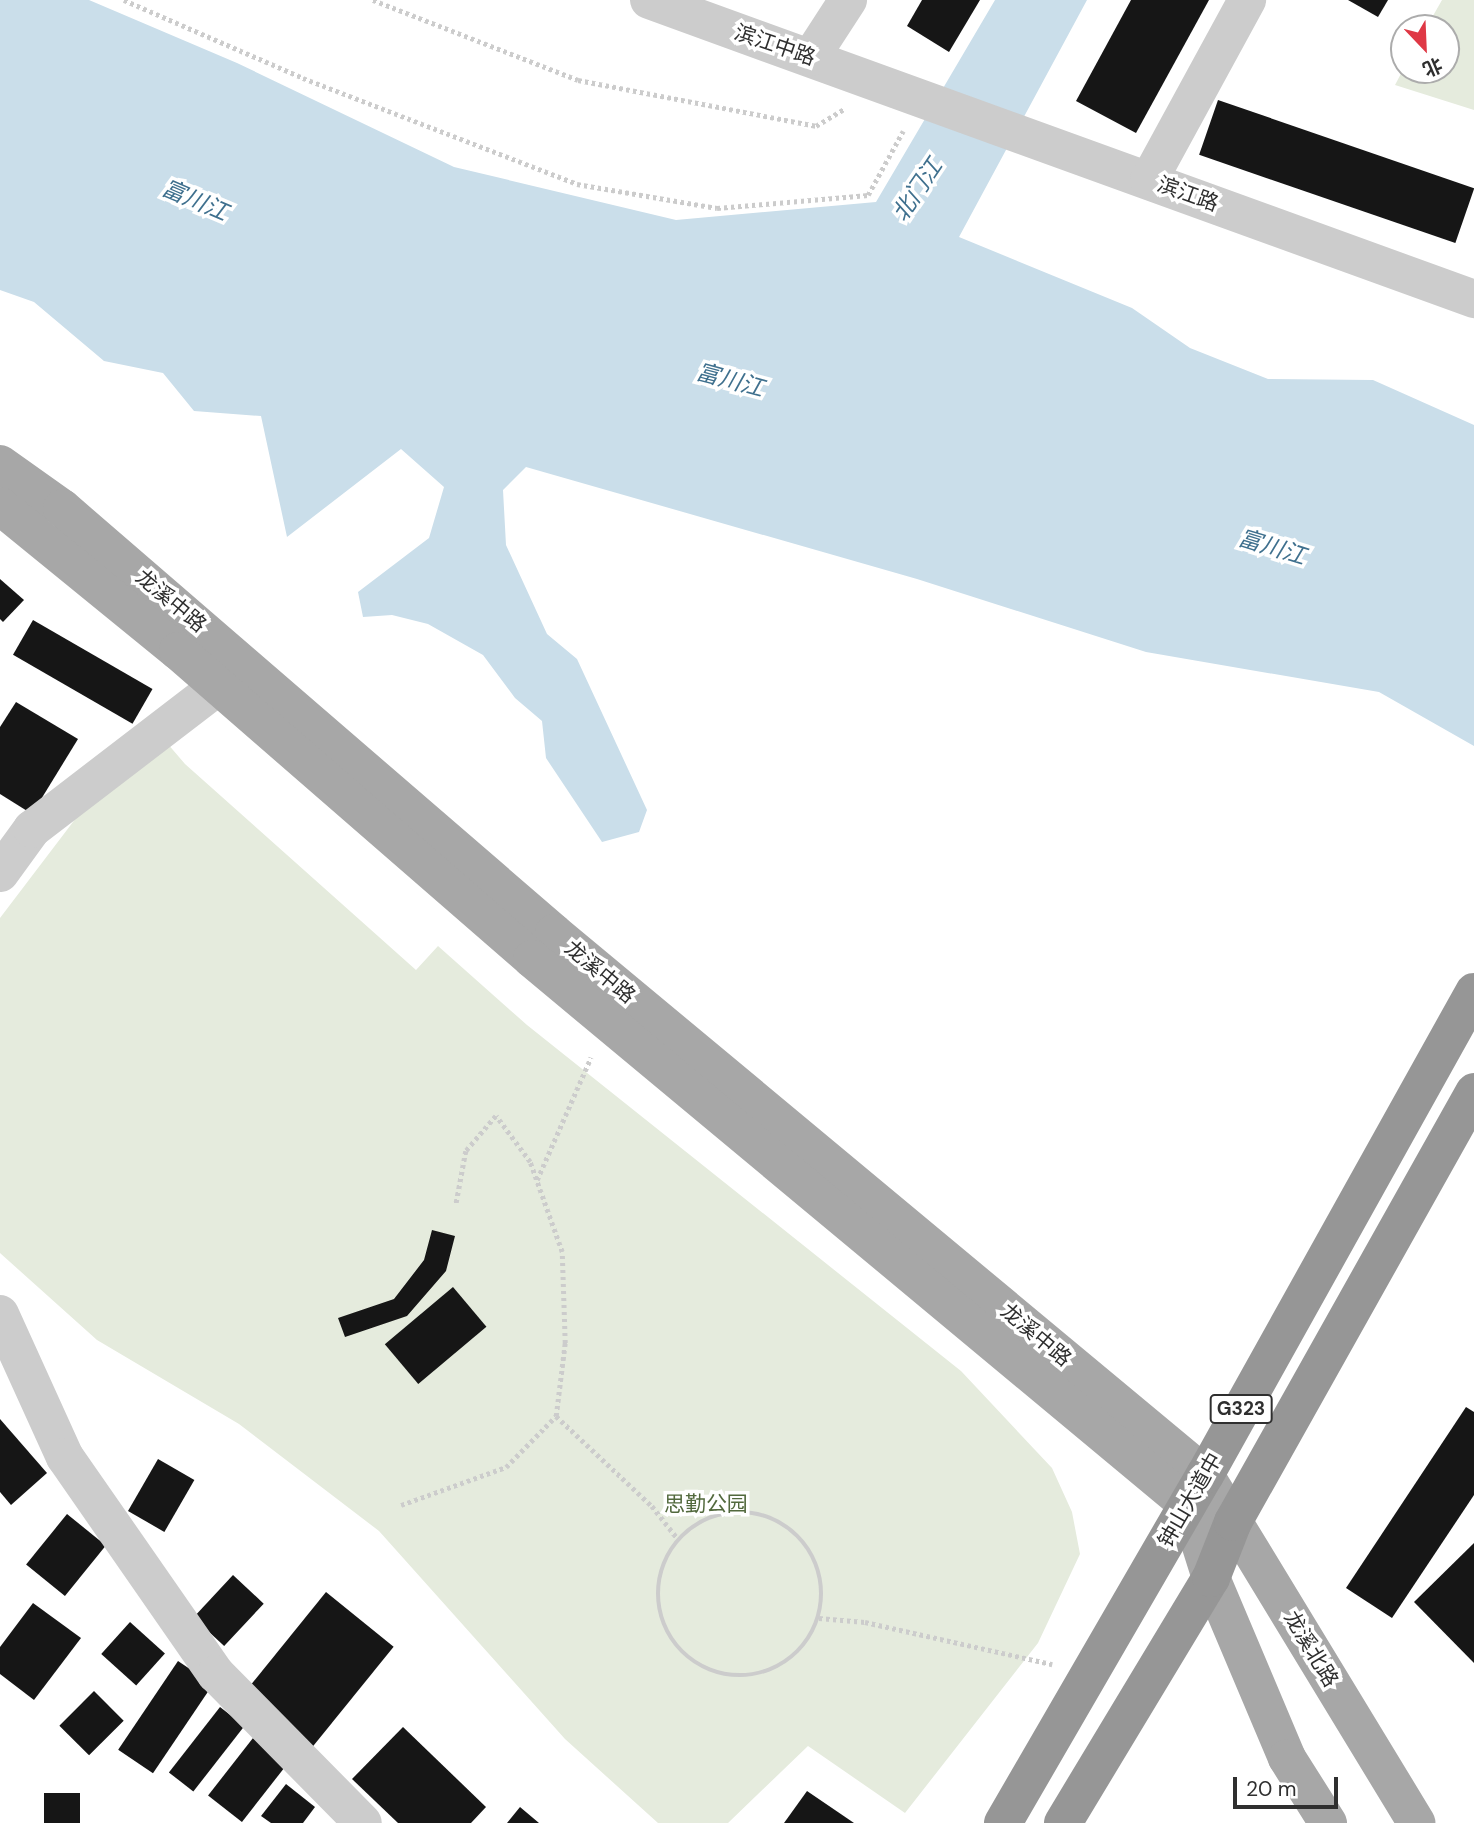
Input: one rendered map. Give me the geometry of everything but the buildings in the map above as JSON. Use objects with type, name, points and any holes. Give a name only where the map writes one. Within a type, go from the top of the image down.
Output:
[{"type":"highway","name":"钟山大道中","points":[[1003,1823],[1196,1490],[1474,992]]},
{"type":"highway","name":"G323","points":[[1063,1823],[1211,1578],[1233,1522],[1474,1093]]},
{"type":"main road","name":"龙溪中路","points":[[0,464],[62,508],[231,675],[606,1021],[1196,1490]]},
{"type":"main road","name":"龙溪中路","points":[[0,506],[231,675],[554,933],[1196,1490]]},
{"type":"main road","name":"龙溪北路","points":[[1196,1490],[1233,1522],[1417,1823]]},
{"type":"main road","points":[[1196,1490],[1211,1578],[1287,1758],[1328,1823]]},
{"type":"street","name":"滨江中路","points":[[649,0],[904,90]]},
{"type":"street","points":[[811,57],[848,0]]},
{"type":"street","points":[[1149,180],[1247,0]]},
{"type":"street","name":"滨江路","points":[[904,90],[1474,299]]},
{"type":"street","points":[[0,873],[32,829],[231,675]]},
{"type":"street","points":[[0,1314],[65,1457],[216,1674],[363,1823]]},
{"type":"path","points":[[124,0],[303,78],[577,184],[717,208],[868,195],[904,90]]},
{"type":"path","points":[[373,0],[578,80],[816,126],[904,90]]},
{"type":"path","points":[[536,1181],[606,1021]]},
{"type":"path","points":[[401,1505],[506,1467],[556,1416],[565,1343],[562,1252],[530,1162],[495,1116],[466,1151],[456,1205]]},
{"type":"path","points":[[556,1416],[652,1506],[678,1539]]},
{"type":"path","points":[[738,1511],[780,1522],[812,1553],[822,1596],[819,1618],[810,1637],[780,1666],[740,1676],[699,1666],[669,1637],[657,1598],[665,1557],[678,1539],[695,1524],[738,1511]]},
{"type":"path","points":[[819,1618],[865,1622],[1090,1672]]},
{"type":"green space","points":[[1442,0],[1474,0],[1474,110],[1395,85],[1460,84],[1460,14],[1434,14]]},
{"type":"green space","name":"思勤公园","points":[[149,722],[185,764],[416,970],[438,946],[527,1025],[961,1371],[1052,1468],[1072,1512],[1080,1554],[1038,1643],[905,1813],[808,1746],[728,1823],[658,1823],[565,1739],[379,1531],[239,1424],[97,1340],[0,1253],[0,918]]},
{"type":"water","points":[[0,0],[89,0],[237,63],[454,167],[676,220],[876,202],[995,0],[1087,0],[959,237],[1132,308],[1190,348],[1268,379],[1373,380],[1474,425],[1474,746],[1379,692],[1146,652],[917,579],[526,467],[503,490],[506,545],[547,634],[577,659],[647,810],[639,832],[602,842],[546,758],[542,721],[515,698],[483,655],[428,624],[392,615],[363,617],[358,592],[429,538],[444,487],[401,449],[287,537],[261,416],[194,411],[163,373],[104,361],[34,302],[0,290]]},
{"type":"water label","name":"北门江","points":[[917,190]]},
{"type":"water label","name":"富川江","points":[[195,200]]},
{"type":"water label","name":"富川江","points":[[730,380]]},
{"type":"water label","name":"富川江","points":[[1272,547]]}]
